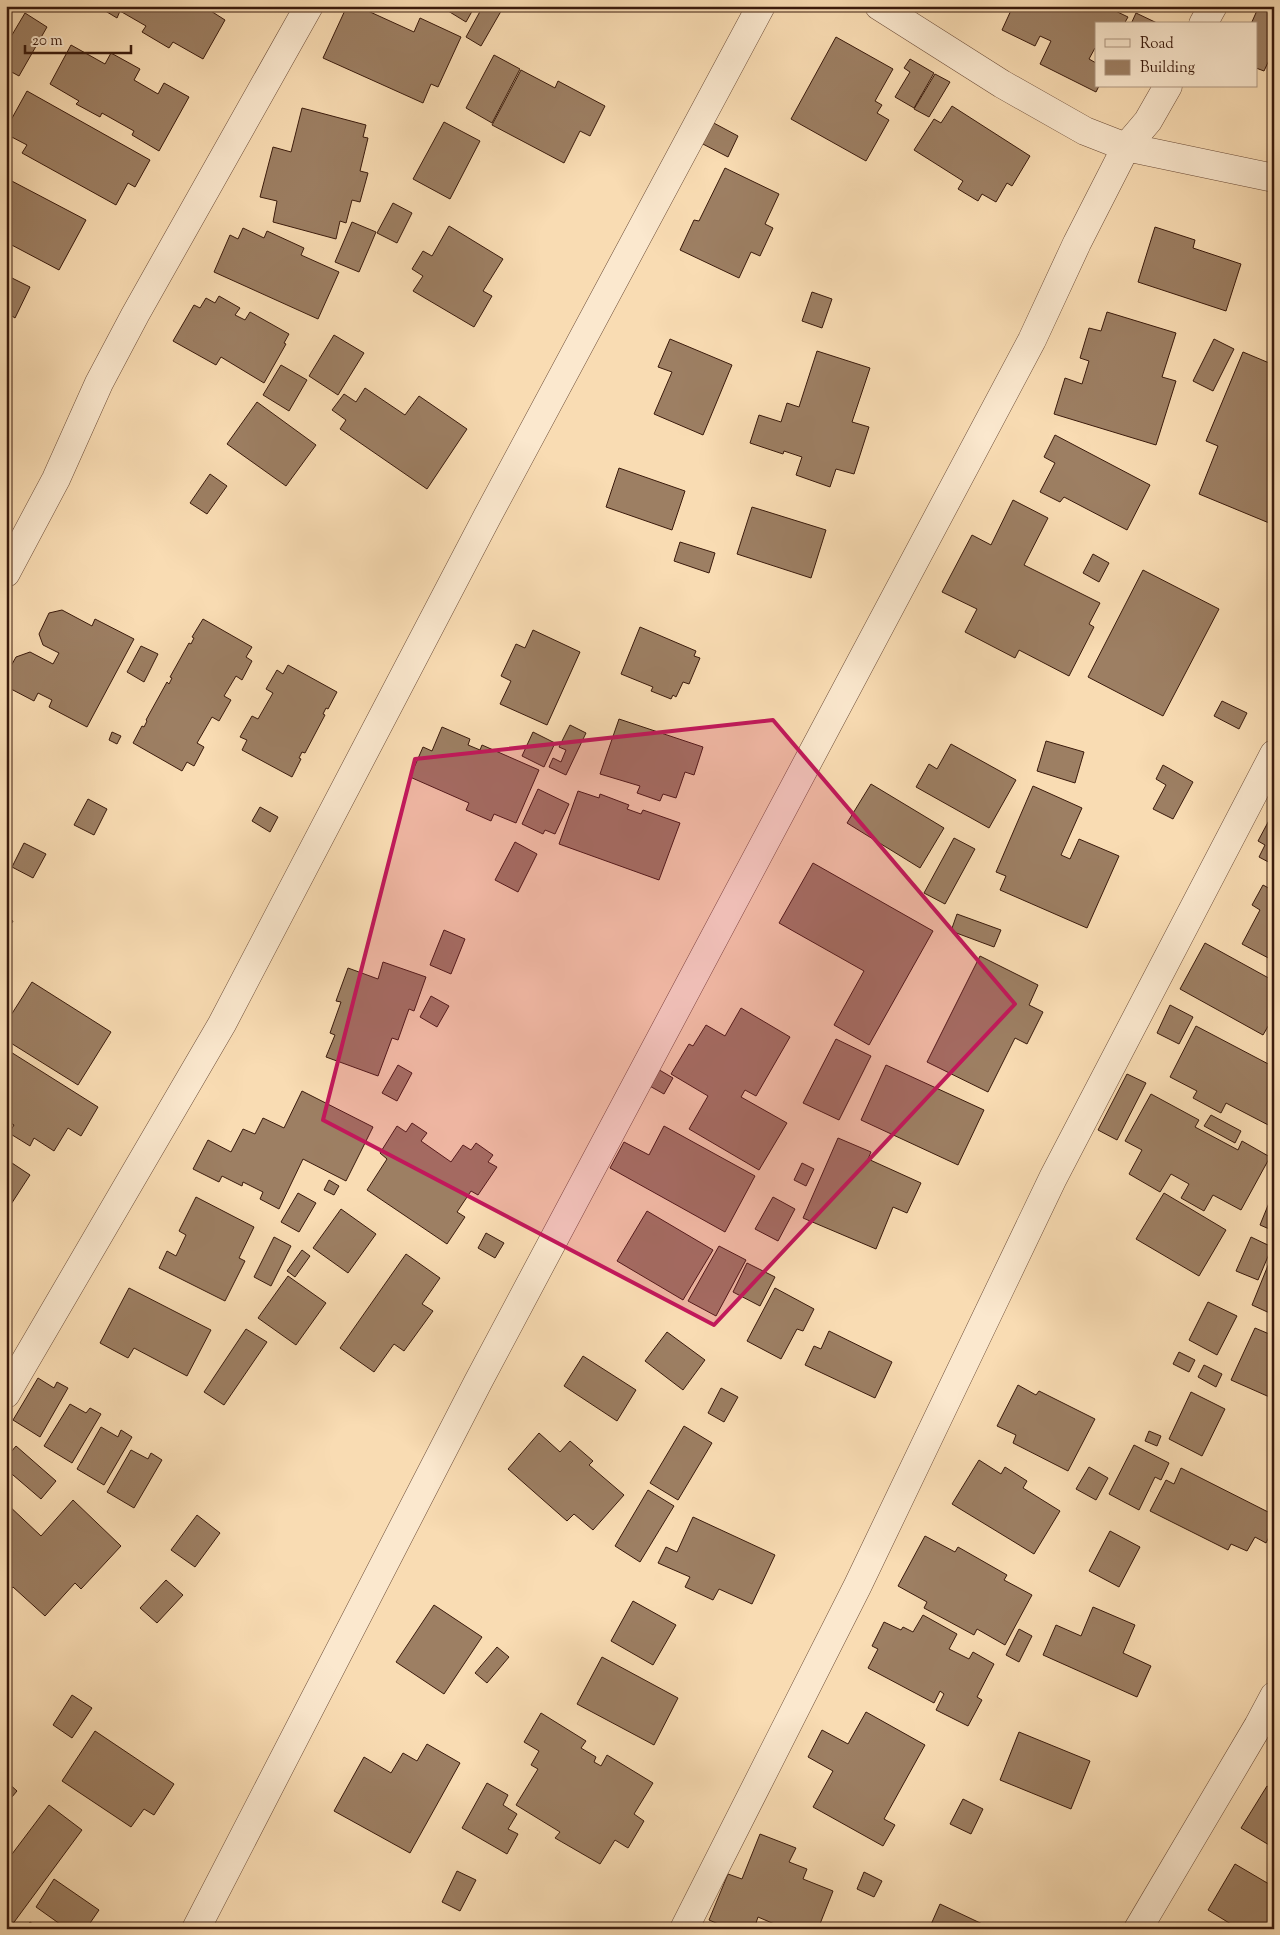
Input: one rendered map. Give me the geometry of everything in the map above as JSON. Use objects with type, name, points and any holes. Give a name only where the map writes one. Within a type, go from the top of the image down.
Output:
[{"type":"street","points":[[6,573],[56,479],[99,383],[135,315],[309,6]]},
{"type":"street","points":[[6,1394],[222,1024],[478,534],[761,6]]},
{"type":"street","points":[[880,6],[1002,84],[1086,131],[1126,146],[1274,178]]},
{"type":"street","points":[[1204,22],[1213,6]]},
{"type":"street","points":[[196,1929],[478,1382],[1032,340],[1077,243],[1126,146],[1148,122],[1167,88]]},
{"type":"street","points":[[684,1929],[858,1586],[1053,1178],[1274,754]]},
{"type":"street","points":[[1138,1929],[1274,1696]]},
{"type":"highlighted area","points":[[773,720],[1015,1004],[714,1325],[323,1120],[415,759]]},
{"type":"building","points":[[97,6],[203,6],[225,20],[203,59],[173,42],[169,48],[142,32],[146,26],[120,11],[117,18]]},
{"type":"building","points":[[347,6],[357,6],[414,32],[420,18],[461,37],[438,87],[431,84],[423,103],[323,58]]},
{"type":"building","points":[[440,6],[475,6],[466,22]]},
{"type":"building","points":[[483,6],[504,6],[481,46],[466,37]]},
{"type":"building","points":[[1013,6],[1105,6],[1128,17],[1125,22],[1095,22],[1095,48],[1089,59],[1095,62],[1095,88],[1098,88],[1096,92],[1040,64],[1051,41],[1040,36],[1035,46],[1002,30]]},
{"type":"building","points":[[1259,6],[1274,6],[1274,57],[1271,56],[1264,71],[1258,69],[1258,22],[1252,22]]},
{"type":"building","points":[[25,13],[47,27],[19,76],[6,69],[6,45]]},
{"type":"building","points":[[1136,13],[1155,22],[1132,22]]},
{"type":"building","points":[[836,37],[893,69],[875,101],[882,105],[877,113],[889,120],[866,161],[791,119]]},
{"type":"building","points":[[71,45],[105,64],[111,53],[140,69],[134,80],[158,94],[164,83],[189,97],[159,151],[132,135],[134,131],[102,113],[100,117],[76,104],[79,101],[50,84]]},
{"type":"building","points":[[494,55],[520,69],[492,123],[466,108]]},
{"type":"building","points":[[910,59],[934,73],[914,108],[895,97],[910,72],[904,68]]},
{"type":"building","points":[[521,70],[555,88],[558,81],[605,106],[590,136],[580,131],[564,163],[492,125]]},
{"type":"building","points":[[935,74],[950,82],[929,117],[914,109]]},
{"type":"building","points":[[27,91],[150,160],[135,187],[128,183],[116,205],[22,153],[27,145],[6,134],[6,129]]},
{"type":"building","points":[[952,106],[1030,156],[1012,186],[1007,183],[996,202],[982,194],[978,201],[958,189],[963,181],[914,150],[934,119],[941,123]]},
{"type":"building","points":[[302,108],[366,125],[363,137],[368,138],[360,171],[368,173],[360,202],[352,200],[346,223],[340,221],[336,239],[273,222],[277,201],[260,197],[273,147],[291,152]]},
{"type":"building","points":[[710,121],[738,136],[728,157],[699,142]]},
{"type":"building","points":[[444,122],[480,141],[450,199],[413,179]]},
{"type":"building","points":[[725,168],[779,194],[765,224],[773,228],[760,256],[751,252],[739,278],[680,250],[694,220],[699,221]]},
{"type":"building","points":[[6,178],[86,220],[59,270],[6,242]]},
{"type":"building","points":[[393,203],[412,213],[397,243],[377,233]]},
{"type":"building","points":[[352,222],[376,232],[359,272],[335,262]]},
{"type":"building","points":[[449,226],[503,259],[483,291],[492,296],[474,327],[413,291],[423,276],[412,269],[423,251],[432,256]]},
{"type":"building","points":[[1155,227],[1195,240],[1193,248],[1241,264],[1226,311],[1138,282]]},
{"type":"building","points":[[243,228],[264,238],[267,231],[304,248],[301,255],[339,272],[318,319],[214,272],[230,235],[238,239]]},
{"type":"building","points":[[6,275],[30,287],[15,318],[9,314],[6,320]]},
{"type":"building","points":[[812,292],[832,299],[822,328],[802,321]]},
{"type":"building","points":[[219,296],[240,308],[235,315],[245,320],[250,312],[289,334],[284,343],[286,344],[264,383],[221,357],[216,365],[173,341],[194,305],[200,308],[206,298],[215,303]]},
{"type":"building","points":[[1107,312],[1176,333],[1162,377],[1176,381],[1156,445],[1054,414],[1065,378],[1082,384],[1089,361],[1080,358],[1089,328],[1101,331]]},
{"type":"building","points":[[334,335],[364,353],[338,395],[309,376]]},
{"type":"building","points":[[670,339],[732,365],[703,435],[654,414],[672,372],[658,367]]},
{"type":"building","points":[[1214,339],[1234,349],[1213,391],[1193,381]]},
{"type":"building","points":[[817,351],[870,368],[852,422],[869,427],[854,474],[836,469],[830,487],[796,475],[802,457],[784,451],[783,454],[750,443],[759,415],[781,422],[787,403],[799,407]]},
{"type":"building","points":[[1243,352],[1274,365],[1274,525],[1199,494],[1218,446],[1206,441]]},
{"type":"building","points":[[281,365],[307,380],[289,411],[263,395]]},
{"type":"building","points":[[365,388],[405,415],[419,396],[467,429],[427,489],[340,429],[346,420],[332,410],[344,394],[356,402]]},
{"type":"building","points":[[257,402],[316,445],[286,486],[227,444]]},
{"type":"building","points":[[1055,435],[1150,485],[1127,530],[1064,497],[1060,502],[1040,492],[1055,463],[1044,457]]},
{"type":"building","points":[[619,468],[685,491],[672,530],[606,507]]},
{"type":"building","points":[[210,474],[227,486],[207,514],[190,503]]},
{"type":"building","points":[[1013,500],[1048,518],[1024,565],[1100,603],[1089,624],[1094,627],[1069,676],[1019,650],[1015,658],[965,632],[977,609],[942,592],[972,535],[991,545]]},
{"type":"building","points":[[752,507],[826,530],[811,578],[737,554]]},
{"type":"building","points":[[680,542],[715,553],[709,573],[674,561]]},
{"type":"building","points":[[1093,554],[1109,563],[1099,582],[1083,573]]},
{"type":"building","points":[[1143,570],[1219,609],[1163,716],[1088,677]]},
{"type":"building","points":[[62,610],[92,626],[95,619],[134,639],[87,727],[49,707],[52,700],[38,693],[34,701],[11,689],[7,673],[16,657],[30,652],[53,664],[59,653],[43,645],[39,634],[49,613]]},
{"type":"building","points":[[203,619],[252,647],[246,657],[252,661],[242,680],[236,676],[224,696],[231,700],[219,721],[212,717],[197,743],[204,747],[194,766],[187,762],[182,771],[133,743],[142,726],[144,727],[167,682],[169,684],[172,678],[170,677],[189,643],[191,644],[194,638],[192,637]]},
{"type":"building","points":[[640,627],[696,651],[694,656],[700,658],[689,684],[683,682],[676,697],[673,695],[671,699],[651,691],[653,687],[621,674]]},
{"type":"building","points":[[533,630],[580,652],[547,725],[500,704],[511,681],[501,676],[516,644],[525,648]]},
{"type":"building","points":[[141,646],[158,654],[144,682],[127,672]]},
{"type":"building","points":[[288,665],[337,692],[328,709],[326,708],[323,714],[325,715],[305,753],[302,752],[299,758],[301,759],[292,777],[242,750],[247,740],[240,737],[252,716],[258,719],[273,693],[266,689],[277,670],[283,674]]},
{"type":"building","points":[[1222,701],[1247,713],[1239,729],[1214,716]]},
{"type":"building","points":[[619,719],[703,747],[694,775],[685,772],[676,798],[663,794],[660,801],[637,793],[640,786],[600,774]]},
{"type":"building","points":[[570,725],[586,733],[566,775],[549,767],[553,758],[561,762],[566,750],[559,747]]},
{"type":"building","points":[[442,727],[470,739],[468,745],[480,750],[482,745],[539,770],[516,823],[494,814],[491,821],[466,810],[469,803],[410,777],[423,747],[432,751]]},
{"type":"building","points":[[112,732],[121,736],[117,744],[109,740]]},
{"type":"building","points":[[533,732],[555,743],[544,767],[522,756]]},
{"type":"building","points":[[1046,741],[1084,752],[1075,783],[1037,771]]},
{"type":"building","points":[[951,744],[1016,780],[989,828],[916,787],[929,764],[937,769]]},
{"type":"building","points":[[1163,765],[1193,782],[1173,819],[1153,809],[1166,785],[1156,779]]},
{"type":"building","points":[[871,784],[944,828],[920,868],[847,823]]},
{"type":"building","points":[[1033,786],[1082,808],[1061,855],[1070,859],[1079,839],[1119,856],[1087,928],[1000,890],[1006,876],[996,872]]},
{"type":"building","points":[[538,789],[569,804],[555,834],[545,830],[543,834],[522,824]]},
{"type":"building","points":[[578,791],[599,798],[600,794],[629,805],[627,809],[641,814],[643,810],[680,823],[659,880],[559,844]]},
{"type":"building","points":[[88,799],[107,809],[94,835],[74,825]]},
{"type":"building","points":[[260,807],[278,817],[270,832],[252,821]]},
{"type":"building","points":[[1274,811],[1274,865],[1259,857],[1265,845],[1258,841]]},
{"type":"building","points":[[954,838],[975,849],[945,904],[924,893]]},
{"type":"building","points":[[515,842],[537,854],[518,892],[495,880]]},
{"type":"building","points":[[24,843],[46,854],[33,878],[12,867]]},
{"type":"building","points":[[813,863],[933,931],[869,1045],[834,1025],[864,971],[779,923]]},
{"type":"building","points":[[1263,885],[1274,891],[1274,961],[1242,944],[1260,910],[1252,905]]},
{"type":"building","points":[[957,914],[1001,930],[994,947],[951,931]]},
{"type":"building","points":[[6,917],[13,921],[6,933]]},
{"type":"building","points":[[444,930],[465,939],[451,974],[430,965]]},
{"type":"building","points":[[1205,943],[1274,981],[1274,1016],[1263,1035],[1180,989]]},
{"type":"building","points":[[980,956],[1038,985],[1029,1005],[1043,1012],[1027,1044],[1015,1038],[988,1092],[927,1062]]},
{"type":"building","points":[[383,962],[426,977],[414,1011],[409,1009],[398,1040],[392,1038],[378,1076],[326,1057],[335,1035],[330,1033],[341,1002],[336,1001],[348,968],[378,979]]},
{"type":"building","points":[[32,982],[111,1032],[78,1085],[6,1040],[6,1023]]},
{"type":"building","points":[[431,996],[449,1006],[437,1027],[420,1017]]},
{"type":"building","points":[[1170,1005],[1193,1017],[1179,1044],[1157,1033]]},
{"type":"building","points":[[741,1008],[790,1037],[756,1096],[745,1090],[741,1097],[787,1123],[759,1170],[689,1129],[708,1096],[671,1074],[689,1044],[693,1046],[706,1025],[725,1036]]},
{"type":"building","points":[[1196,1026],[1274,1067],[1274,1128],[1226,1103],[1221,1113],[1193,1098],[1197,1091],[1170,1077]]},
{"type":"building","points":[[836,1039],[871,1056],[839,1120],[803,1103]]},
{"type":"building","points":[[6,1049],[98,1107],[81,1136],[68,1128],[54,1151],[34,1138],[30,1146],[9,1133],[14,1125],[6,1120]]},
{"type":"building","points":[[398,1065],[412,1073],[397,1101],[382,1093]]},
{"type":"building","points":[[886,1065],[984,1110],[958,1165],[861,1120]]},
{"type":"building","points":[[656,1068],[673,1078],[664,1094],[646,1084]]},
{"type":"building","points":[[1127,1074],[1146,1083],[1117,1140],[1098,1130]]},
{"type":"building","points":[[302,1091],[373,1127],[346,1181],[303,1159],[279,1209],[260,1199],[263,1192],[243,1182],[242,1186],[222,1176],[219,1182],[193,1169],[208,1140],[231,1152],[243,1129],[255,1134],[263,1118],[284,1128]]},
{"type":"building","points":[[1151,1094],[1199,1120],[1195,1127],[1238,1150],[1242,1141],[1270,1157],[1241,1210],[1213,1195],[1204,1211],[1181,1198],[1189,1184],[1171,1174],[1160,1192],[1129,1174],[1142,1150],[1125,1141]]},
{"type":"building","points":[[1211,1115],[1241,1131],[1235,1143],[1204,1126]]},
{"type":"building","points":[[412,1123],[427,1133],[421,1141],[451,1162],[463,1145],[471,1150],[476,1143],[493,1155],[488,1162],[497,1167],[478,1195],[471,1191],[457,1212],[465,1217],[447,1244],[367,1190],[387,1159],[380,1153],[397,1126],[406,1132]]},
{"type":"building","points":[[664,1126],[755,1176],[725,1232],[610,1168],[624,1142],[649,1155]]},
{"type":"building","points":[[838,1138],[871,1152],[868,1159],[921,1183],[907,1213],[893,1207],[876,1249],[803,1218]]},
{"type":"building","points":[[6,1159],[30,1175],[6,1212]]},
{"type":"building","points":[[802,1163],[814,1169],[806,1186],[794,1180]]},
{"type":"building","points":[[329,1180],[339,1186],[334,1195],[324,1190]]},
{"type":"building","points":[[298,1193],[316,1203],[299,1232],[281,1222]]},
{"type":"building","points":[[1164,1193],[1226,1230],[1199,1276],[1136,1239]]},
{"type":"building","points":[[196,1197],[254,1227],[239,1258],[245,1261],[225,1301],[159,1268],[167,1251],[176,1256],[186,1235],[179,1231]]},
{"type":"building","points":[[773,1197],[795,1209],[778,1241],[755,1229]]},
{"type":"building","points":[[1271,1198],[1274,1199],[1274,1231],[1260,1225]]},
{"type":"building","points":[[341,1209],[376,1234],[348,1273],[313,1248]]},
{"type":"building","points":[[647,1211],[713,1250],[683,1300],[617,1261]]},
{"type":"building","points":[[486,1233],[504,1243],[495,1258],[478,1248]]},
{"type":"building","points":[[274,1237],[291,1246],[271,1286],[254,1277]]},
{"type":"building","points":[[1251,1237],[1272,1247],[1258,1280],[1236,1271]]},
{"type":"building","points":[[719,1246],[746,1260],[716,1316],[688,1301]]},
{"type":"building","points":[[302,1250],[310,1256],[295,1277],[287,1271]]},
{"type":"building","points":[[406,1254],[440,1278],[422,1304],[433,1311],[404,1351],[394,1344],[374,1372],[340,1348]]},
{"type":"building","points":[[1271,1258],[1274,1259],[1274,1315],[1252,1305]]},
{"type":"building","points":[[747,1263],[775,1277],[760,1306],[733,1292]]},
{"type":"building","points":[[288,1276],[326,1303],[296,1345],[258,1318]]},
{"type":"building","points":[[129,1288],[211,1330],[187,1376],[134,1348],[128,1358],[100,1343]]},
{"type":"building","points":[[775,1288],[814,1309],[803,1331],[797,1329],[781,1359],[747,1341]]},
{"type":"building","points":[[1208,1302],[1237,1316],[1217,1355],[1189,1340]]},
{"type":"building","points":[[1255,1328],[1274,1336],[1274,1399],[1231,1380]]},
{"type":"building","points":[[246,1329],[267,1342],[224,1405],[204,1392]]},
{"type":"building","points":[[829,1331],[892,1362],[875,1398],[805,1365],[814,1346],[821,1349]]},
{"type":"building","points":[[667,1332],[705,1360],[683,1390],[645,1361]]},
{"type":"building","points":[[1179,1352],[1195,1360],[1189,1372],[1173,1364]]},
{"type":"building","points":[[583,1356],[636,1390],[617,1421],[564,1386]]},
{"type":"building","points":[[1204,1365],[1222,1374],[1216,1387],[1198,1377]]},
{"type":"building","points":[[38,1378],[54,1388],[57,1382],[68,1388],[40,1437],[13,1420]]},
{"type":"building","points":[[1018,1385],[1036,1395],[1039,1391],[1095,1419],[1068,1471],[1013,1443],[1016,1435],[997,1426]]},
{"type":"building","points":[[721,1388],[738,1397],[724,1422],[708,1413]]},
{"type":"building","points":[[1191,1392],[1225,1409],[1202,1456],[1169,1439]]},
{"type":"building","points":[[70,1404],[86,1413],[90,1408],[101,1414],[72,1463],[44,1446]]},
{"type":"building","points":[[684,1426],[712,1443],[678,1500],[650,1483]]},
{"type":"building","points":[[101,1427],[118,1437],[121,1430],[132,1437],[104,1485],[77,1469]]},
{"type":"building","points":[[1149,1431],[1161,1436],[1157,1446],[1145,1441]]},
{"type":"building","points":[[539,1433],[560,1452],[570,1441],[593,1461],[589,1465],[624,1495],[593,1530],[574,1514],[567,1521],[508,1469]]},
{"type":"building","points":[[1134,1445],[1169,1463],[1161,1480],[1155,1477],[1139,1510],[1109,1494]]},
{"type":"building","points":[[16,1446],[56,1481],[41,1499],[6,1469],[6,1458]]},
{"type":"building","points":[[131,1450],[148,1459],[151,1453],[162,1460],[134,1508],[107,1492]]},
{"type":"building","points":[[979,1460],[1001,1474],[1005,1467],[1027,1481],[1023,1488],[1060,1511],[1034,1554],[952,1504]]},
{"type":"building","points":[[1089,1467],[1108,1478],[1096,1500],[1076,1489]]},
{"type":"building","points":[[1181,1468],[1274,1515],[1274,1527],[1266,1543],[1255,1537],[1247,1551],[1231,1544],[1228,1550],[1150,1511],[1166,1480],[1174,1484]]},
{"type":"building","points":[[648,1490],[674,1506],[640,1562],[615,1546]]},
{"type":"building","points":[[73,1500],[121,1546],[81,1589],[75,1583],[45,1616],[13,1587],[8,1592],[6,1590],[6,1503],[41,1536]]},
{"type":"building","points":[[197,1515],[220,1533],[195,1567],[171,1550]]},
{"type":"building","points":[[693,1517],[775,1555],[752,1604],[719,1589],[713,1600],[685,1587],[690,1577],[658,1563],[666,1547],[677,1552]]},
{"type":"building","points":[[1110,1531],[1140,1547],[1119,1587],[1089,1571]]},
{"type":"building","points":[[925,1536],[955,1552],[958,1547],[1007,1575],[1004,1580],[1032,1595],[1005,1645],[977,1629],[974,1635],[924,1608],[927,1602],[898,1586]]},
{"type":"building","points":[[166,1580],[183,1595],[157,1623],[140,1608]]},
{"type":"building","points":[[633,1601],[676,1625],[653,1665],[611,1641]]},
{"type":"building","points":[[434,1605],[482,1637],[444,1694],[396,1662]]},
{"type":"building","points":[[1093,1607],[1135,1625],[1123,1653],[1151,1666],[1137,1697],[1043,1655],[1056,1625],[1081,1636]]},
{"type":"building","points":[[923,1615],[957,1634],[949,1649],[969,1659],[973,1652],[994,1664],[977,1697],[982,1700],[968,1726],[936,1710],[944,1694],[940,1691],[934,1703],[868,1668],[878,1649],[872,1646],[884,1622],[901,1630],[903,1627],[913,1632]]},
{"type":"building","points":[[1019,1629],[1032,1636],[1019,1662],[1006,1655]]},
{"type":"building","points":[[497,1647],[509,1657],[487,1683],[475,1673]]},
{"type":"building","points":[[602,1657],[678,1698],[654,1745],[577,1704]]},
{"type":"building","points":[[72,1695],[92,1708],[72,1738],[53,1725]]},
{"type":"building","points":[[866,1712],[925,1745],[884,1819],[895,1825],[883,1846],[813,1807],[833,1771],[808,1757],[822,1730],[848,1744]]},
{"type":"building","points":[[541,1713],[586,1741],[581,1748],[596,1757],[594,1762],[601,1766],[607,1755],[653,1783],[634,1814],[644,1821],[628,1848],[615,1840],[600,1864],[555,1838],[560,1832],[516,1805],[538,1769],[531,1765],[539,1751],[524,1742]]},
{"type":"building","points":[[95,1731],[174,1784],[154,1815],[144,1809],[131,1827],[62,1781]]},
{"type":"building","points":[[1019,1732],[1090,1761],[1071,1809],[1000,1780]]},
{"type":"building","points":[[427,1744],[460,1763],[410,1853],[334,1811],[364,1757],[391,1773],[403,1753],[417,1761]]},
{"type":"building","points":[[6,1781],[17,1791],[6,1804]]},
{"type":"building","points":[[487,1783],[508,1795],[503,1805],[517,1814],[508,1829],[518,1834],[507,1854],[462,1828]]},
{"type":"building","points":[[1267,1786],[1274,1790],[1274,1848],[1241,1828]]},
{"type":"building","points":[[963,1799],[983,1809],[971,1834],[950,1824]]},
{"type":"building","points":[[49,1805],[82,1830],[9,1929],[6,1929],[6,1862]]},
{"type":"building","points":[[760,1834],[796,1848],[789,1862],[807,1869],[803,1879],[833,1891],[818,1929],[786,1929],[758,1917],[754,1929],[730,1929],[709,1920],[728,1874],[742,1879]]},
{"type":"building","points":[[1235,1864],[1274,1887],[1274,1929],[1239,1929],[1208,1910]]},
{"type":"building","points":[[457,1871],[476,1880],[460,1911],[442,1902]]},
{"type":"building","points":[[864,1872],[882,1881],[874,1897],[857,1889]]},
{"type":"building","points":[[54,1879],[99,1910],[86,1929],[67,1929],[36,1907]]},
{"type":"building","points":[[940,1904],[993,1929],[929,1929]]},
{"type":"building","points":[[30,1922],[40,1929],[25,1929]]}]
